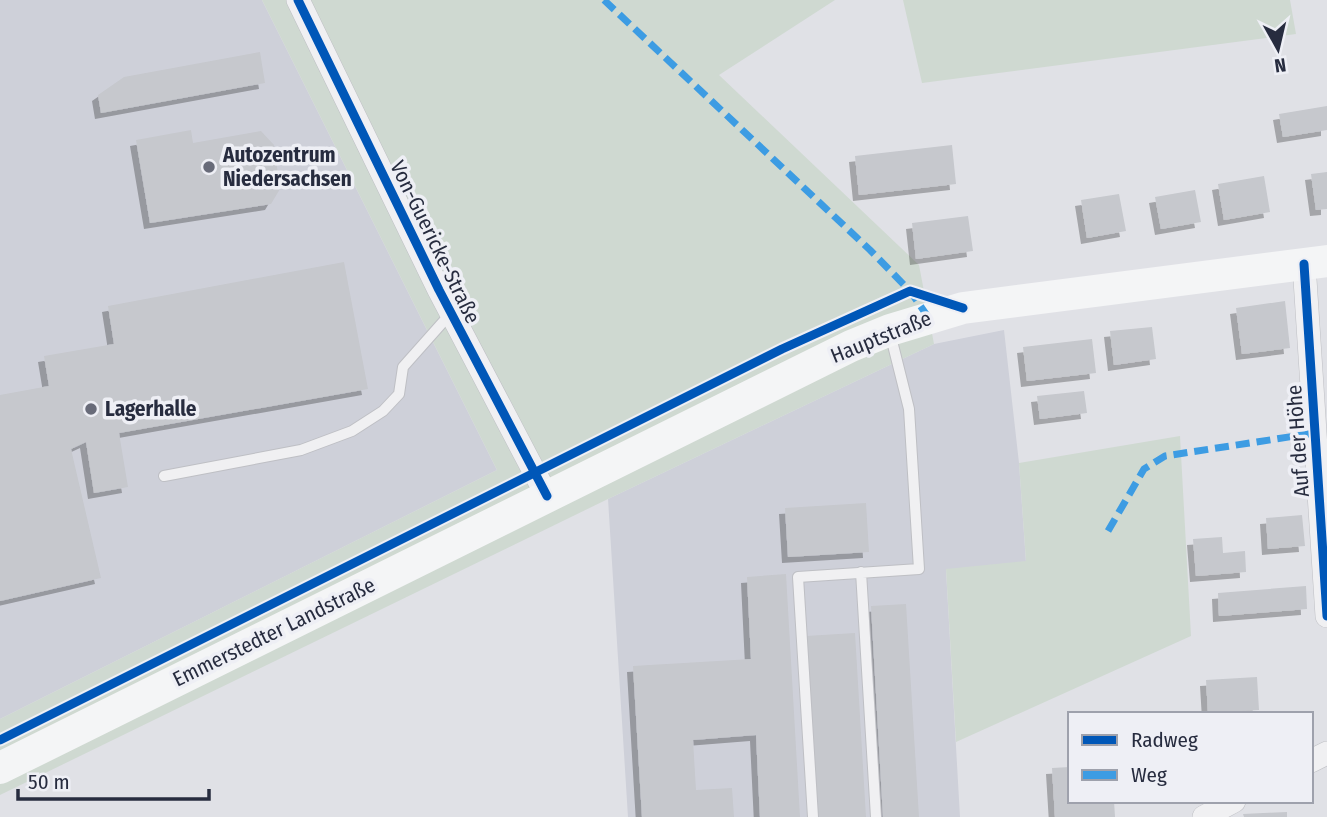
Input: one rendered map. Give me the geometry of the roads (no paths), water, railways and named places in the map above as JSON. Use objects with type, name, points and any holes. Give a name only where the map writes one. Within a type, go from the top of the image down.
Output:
[{"type":"main road","name":"Hauptstraße","points":[[547,496],[851,346],[940,314],[989,303],[1315,262]]},
{"type":"main road","name":"Emmerstedter Landstraße","points":[[0,768],[547,496]]},
{"type":"street","name":"Von-Guericke-Straße","points":[[298,0],[451,313],[547,496]]},
{"type":"street","name":"Auf der Höhe","points":[[1315,262],[1327,616]]},
{"type":"street","points":[[1204,817],[1230,803]]},
{"type":"lane","points":[[164,476],[301,450],[352,431],[383,411],[399,394],[403,366],[451,313]]},
{"type":"lane","points":[[813,817],[798,577],[919,569],[909,409],[890,330]]},
{"type":"lane","points":[[861,572],[876,817]]},
{"type":"place","name":"Autozentrum Niedersachsen","points":[[209,167]]},
{"type":"place","name":"Lagerhalle","points":[[91,409]]}]
